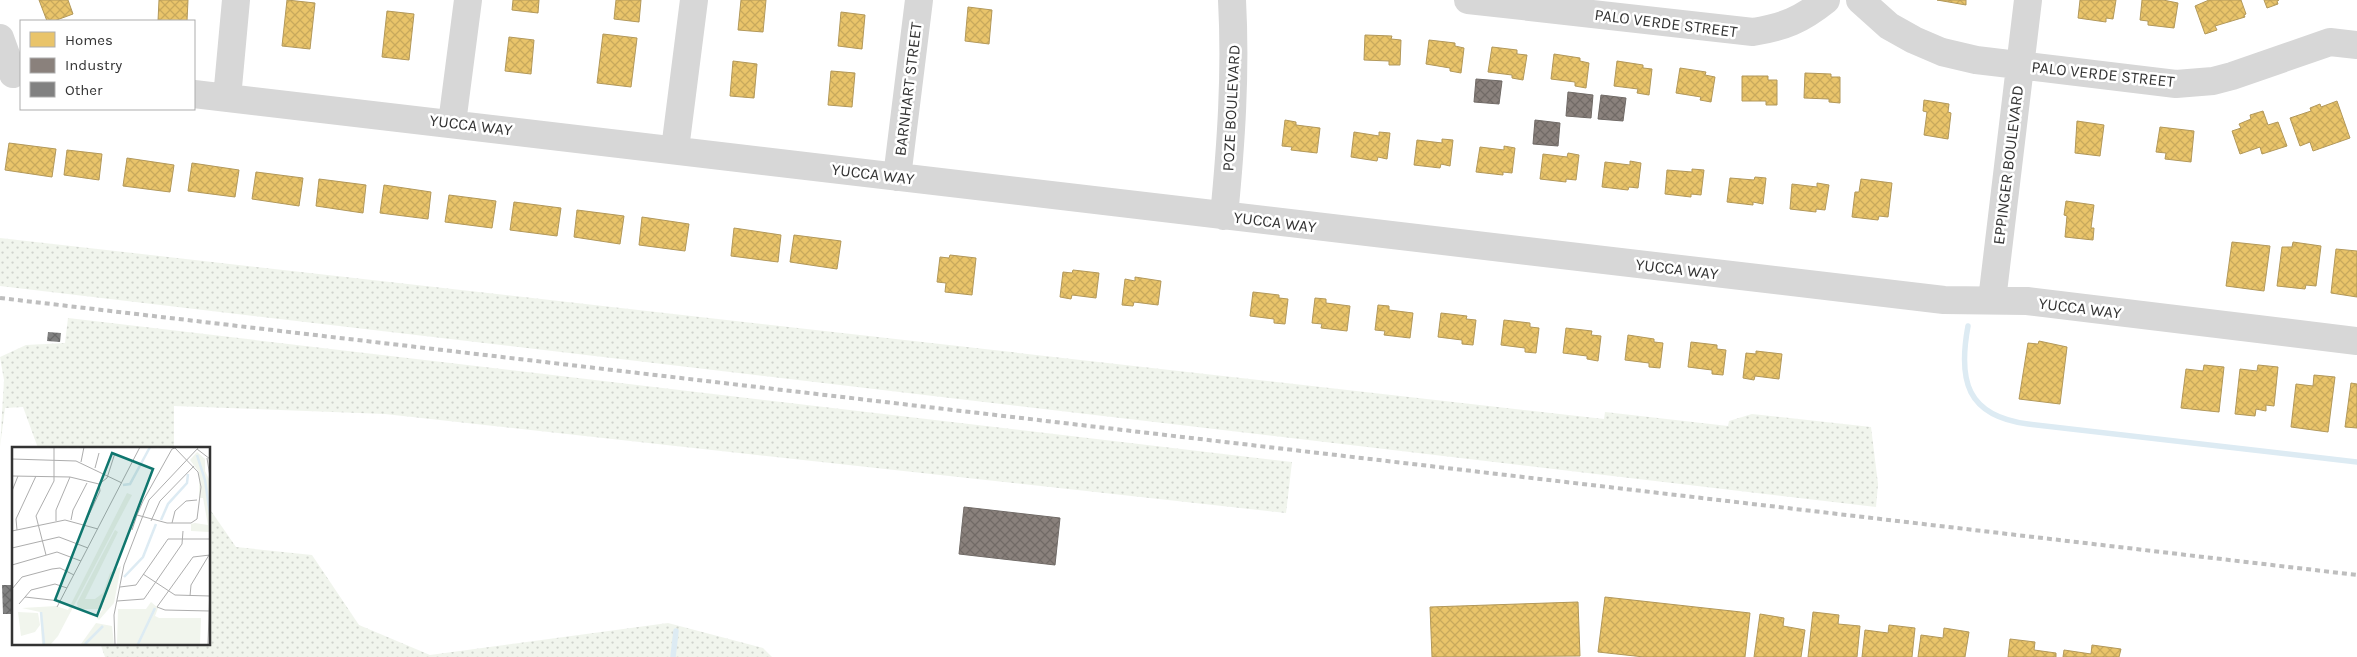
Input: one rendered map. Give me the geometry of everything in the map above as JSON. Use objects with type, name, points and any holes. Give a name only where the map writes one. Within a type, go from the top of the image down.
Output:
[{"type":"street","points":[[227,98],[236,0]]},
{"type":"street","points":[[452,123],[468,0]]},
{"type":"street","points":[[675,149],[694,0]]},
{"type":"street","name":"BARNHART STREET","points":[[898,178],[919,0]]},
{"type":"street","name":"POZE BOULEVARD","points":[[1224,216],[1233,116],[1234,43],[1232,0]]},
{"type":"street","name":"PALO VERDE STREET","points":[[1468,0],[1753,32],[1780,28],[1810,13],[1826,0]]},
{"type":"street","name":"PALO VERDE STREET","points":[[1860,0],[1889,26],[1914,40],[1942,52],[1976,60],[2176,84],[2213,81],[2232,76],[2330,42],[2357,45]]},
{"type":"street","name":"EPPINGER BOULEVARD","points":[[1992,300],[2028,0]]},
{"type":"street","points":[[0,38],[11,74]]},
{"type":"street","name":"YUCCA WAY","points":[[195,94],[675,149],[898,178],[1944,300],[2027,301],[2357,340]]},
{"type":"shaded area","points":[[0,238],[1604,419],[1605,412],[1728,426],[1729,421],[1752,414],[1871,427],[1878,484],[1876,507],[0,286]]},
{"type":"shaded area","points":[[68,318],[1292,462],[1286,513],[385,414],[174,406],[174,447],[38,447],[23,407],[5,408],[0,447],[4,380],[0,357],[26,345],[65,343]]},
{"type":"shaded area","points":[[210,509],[236,547],[312,555],[359,625],[430,655],[668,623],[763,648],[772,657],[105,657],[100,644],[210,644]]},
{"type":"building: Homes","points":[[39,0],[68,0],[73,14],[57,20],[47,20]]},
{"type":"building: Homes","points":[[159,0],[188,0],[187,20],[158,20]]},
{"type":"building: Homes","points":[[287,0],[315,3],[310,49],[282,46]]},
{"type":"building: Homes","points":[[513,0],[539,0],[538,13],[512,10]]},
{"type":"building: Homes","points":[[616,0],[641,0],[639,22],[614,19]]},
{"type":"building: Homes","points":[[741,0],[766,0],[763,32],[738,30]]},
{"type":"building: Homes","points":[[1937,0],[1966,0],[1966,5]]},
{"type":"building: Homes","points":[[2080,0],[2116,0],[2113,19],[2106,18],[2106,22],[2078,18]]},
{"type":"building: Homes","points":[[2142,0],[2163,0],[2178,3],[2174,28],[2148,25],[2148,21],[2140,20]]},
{"type":"building: Homes","points":[[2209,0],[2241,0],[2246,14],[2244,15],[2245,17],[2215,26],[2217,30],[2205,34],[2195,6]]},
{"type":"building: Homes","points":[[2264,0],[2279,0],[2277,1],[2278,4],[2267,8]]},
{"type":"building: Homes","points":[[968,7],[992,10],[989,44],[965,41]]},
{"type":"building: Homes","points":[[387,11],[414,14],[409,60],[382,57]]},
{"type":"building: Homes","points":[[841,12],[865,15],[862,49],[838,46]]},
{"type":"building: Homes","points":[[603,34],[637,38],[631,87],[597,83]]},
{"type":"building: Homes","points":[[1365,35],[1392,36],[1391,39],[1401,40],[1400,65],[1389,65],[1389,61],[1364,60]]},
{"type":"building: Homes","points":[[509,37],[534,40],[531,74],[505,71]]},
{"type":"building: Homes","points":[[1429,40],[1455,43],[1455,46],[1464,48],[1461,73],[1450,71],[1450,68],[1426,64]]},
{"type":"building: Homes","points":[[1492,47],[1517,50],[1517,54],[1527,55],[1523,80],[1512,78],[1512,75],[1488,72]]},
{"type":"building: Homes","points":[[1554,54],[1580,58],[1580,61],[1589,63],[1586,88],[1575,86],[1575,82],[1551,79]]},
{"type":"building: Homes","points":[[733,61],[757,64],[754,98],[730,96]]},
{"type":"building: Homes","points":[[1617,61],[1643,65],[1643,68],[1652,69],[1649,95],[1637,93],[1638,89],[1614,86]]},
{"type":"building: Homes","points":[[1680,68],[1706,72],[1705,75],[1715,77],[1711,102],[1700,100],[1701,97],[1676,93]]},
{"type":"building: Homes","points":[[831,71],[855,73],[852,107],[828,105]]},
{"type":"building: Homes","points":[[1805,73],[1831,74],[1831,77],[1840,77],[1840,103],[1829,102],[1829,99],[1804,98]]},
{"type":"building: Homes","points":[[1742,76],[1768,76],[1768,80],[1777,80],[1777,105],[1766,105],[1766,101],[1742,101]]},
{"type":"building: Homes","points":[[1924,100],[1949,104],[1948,112],[1951,113],[1948,139],[1924,135],[1927,112],[1923,111]]},
{"type":"building: Homes","points":[[2337,101],[2350,138],[2313,151],[2310,142],[2300,146],[2290,118],[2311,111],[2310,108],[2320,104],[2321,107]]},
{"type":"building: Homes","points":[[2263,111],[2268,125],[2278,122],[2287,146],[2262,154],[2260,147],[2240,154],[2232,131],[2241,128],[2239,124],[2251,119],[2250,115]]},
{"type":"building: Homes","points":[[1285,120],[1296,122],[1296,125],[1320,128],[1317,153],[1291,150],[1292,147],[1282,146]]},
{"type":"building: Homes","points":[[2077,121],[2104,125],[2100,156],[2075,153]]},
{"type":"building: Homes","points":[[2160,127],[2194,131],[2191,162],[2165,159],[2166,153],[2156,152]]},
{"type":"building: Homes","points":[[1354,132],[1379,136],[1379,132],[1390,133],[1387,159],[1378,157],[1377,161],[1351,157]]},
{"type":"building: Homes","points":[[1442,139],[1453,140],[1450,166],[1441,164],[1440,168],[1414,165],[1417,140],[1442,143]]},
{"type":"building: Homes","points":[[9,143],[56,149],[52,177],[5,170]]},
{"type":"building: Homes","points":[[1504,146],[1515,148],[1512,173],[1503,172],[1503,175],[1476,172],[1480,147],[1504,150]]},
{"type":"building: Homes","points":[[67,150],[102,154],[99,180],[64,175]]},
{"type":"building: Homes","points":[[1568,153],[1579,155],[1576,180],[1566,179],[1566,182],[1540,179],[1543,154],[1567,157]]},
{"type":"building: Homes","points":[[127,158],[174,165],[170,192],[123,186]]},
{"type":"building: Homes","points":[[1630,161],[1641,163],[1638,188],[1629,187],[1628,190],[1602,187],[1605,162],[1630,165]]},
{"type":"building: Homes","points":[[192,163],[239,170],[235,197],[188,191]]},
{"type":"building: Homes","points":[[1692,169],[1704,170],[1701,195],[1691,194],[1691,197],[1665,194],[1667,170],[1692,172]]},
{"type":"building: Homes","points":[[256,172],[303,178],[299,206],[252,199]]},
{"type":"building: Homes","points":[[1755,177],[1766,178],[1763,204],[1753,202],[1753,205],[1727,202],[1730,178],[1754,180]]},
{"type":"building: Homes","points":[[319,179],[366,185],[363,213],[316,206]]},
{"type":"building: Homes","points":[[1861,179],[1892,183],[1888,217],[1879,216],[1878,220],[1852,217],[1855,192],[1859,192]]},
{"type":"building: Homes","points":[[1817,183],[1829,185],[1825,210],[1816,209],[1816,212],[1790,209],[1792,184],[1817,187]]},
{"type":"building: Homes","points":[[384,185],[431,192],[428,219],[380,213]]},
{"type":"building: Homes","points":[[449,195],[496,201],[492,228],[445,222]]},
{"type":"building: Homes","points":[[2066,201],[2094,205],[2091,228],[2094,228],[2093,240],[2065,237],[2067,216],[2064,215]]},
{"type":"building: Homes","points":[[514,202],[561,208],[557,236],[510,230]]},
{"type":"building: Homes","points":[[577,210],[624,216],[620,244],[574,237]]},
{"type":"building: Homes","points":[[642,217],[689,224],[685,251],[639,245]]},
{"type":"building: Homes","points":[[734,228],[781,235],[778,262],[731,256]]},
{"type":"building: Homes","points":[[794,235],[841,241],[837,269],[790,262]]},
{"type":"building: Homes","points":[[2232,242],[2270,246],[2264,291],[2226,286]]},
{"type":"building: Homes","points":[[2293,242],[2321,246],[2316,286],[2306,285],[2305,289],[2277,286],[2282,247],[2292,247]]},
{"type":"building: Homes","points":[[2336,249],[2357,251],[2357,297],[2331,293]]},
{"type":"building: Homes","points":[[950,255],[976,258],[972,295],[945,292],[946,283],[937,282],[940,257],[949,258]]},
{"type":"building: Homes","points":[[1073,270],[1099,273],[1096,298],[1072,295],[1071,299],[1060,297],[1063,272],[1072,273]]},
{"type":"building: Homes","points":[[1135,277],[1161,281],[1158,305],[1134,302],[1133,306],[1122,305],[1125,279],[1135,281]]},
{"type":"building: Homes","points":[[1253,292],[1279,295],[1279,298],[1288,299],[1285,324],[1274,323],[1274,319],[1250,316]]},
{"type":"building: Homes","points":[[1315,298],[1326,299],[1326,303],[1350,306],[1347,331],[1321,328],[1322,324],[1312,323]]},
{"type":"building: Homes","points":[[1378,305],[1389,306],[1389,310],[1413,313],[1410,338],[1384,335],[1385,331],[1375,330]]},
{"type":"building: Homes","points":[[1441,313],[1467,316],[1466,319],[1476,320],[1473,345],[1462,344],[1462,340],[1438,337]]},
{"type":"building: Homes","points":[[1504,320],[1530,323],[1530,327],[1539,328],[1536,353],[1525,352],[1525,348],[1501,345]]},
{"type":"building: Homes","points":[[1566,328],[1592,331],[1591,335],[1601,336],[1598,361],[1587,359],[1587,356],[1563,353]]},
{"type":"building: Homes","points":[[1628,335],[1654,339],[1654,342],[1663,343],[1660,368],[1649,367],[1649,363],[1625,360]]},
{"type":"building: Homes","points":[[2039,341],[2067,347],[2060,404],[2019,399],[2028,343],[2038,344]]},
{"type":"building: Homes","points":[[1691,342],[1717,345],[1717,349],[1726,350],[1723,375],[1712,374],[1712,370],[1688,367]]},
{"type":"building: Homes","points":[[1756,351],[1782,354],[1779,379],[1755,376],[1754,380],[1743,378],[1746,353],[1756,354]]},
{"type":"building: Homes","points":[[2204,365],[2224,367],[2219,412],[2181,408],[2186,369],[2203,371]]},
{"type":"building: Homes","points":[[2258,365],[2278,367],[2274,406],[2266,405],[2266,411],[2256,409],[2255,416],[2235,414],[2240,369],[2257,371]]},
{"type":"building: Homes","points":[[2314,375],[2335,377],[2328,432],[2291,427],[2296,384],[2313,386]]},
{"type":"building: Homes","points":[[2351,383],[2357,384],[2357,428],[2345,427]]},
{"type":"building: Homes","points":[[1605,597],[1750,613],[1745,657],[1644,657],[1598,652]]},
{"type":"building: Homes","points":[[1578,602],[1580,656],[1432,657],[1430,607]]},
{"type":"building: Homes","points":[[1813,612],[1839,615],[1838,624],[1860,626],[1857,657],[1808,657]]},
{"type":"building: Homes","points":[[1760,614],[1784,618],[1783,626],[1805,630],[1801,657],[1754,657]]},
{"type":"building: Homes","points":[[1889,625],[1915,628],[1912,657],[1862,657],[1865,630],[1888,633]]},
{"type":"building: Homes","points":[[1944,628],[1969,632],[1965,657],[1918,657],[1921,635],[1943,638]]},
{"type":"building: Homes","points":[[2010,639],[2035,642],[2034,650],[2056,653],[2056,657],[2008,657]]},
{"type":"building: Homes","points":[[2092,645],[2121,649],[2119,657],[2063,657],[2064,650],[2091,654]]},
{"type":"building: Industry","points":[[1476,79],[1502,81],[1499,104],[1474,102]]},
{"type":"building: Industry","points":[[1568,92],[1593,95],[1591,118],[1566,116]]},
{"type":"building: Industry","points":[[1601,95],[1626,98],[1623,121],[1598,119]]},
{"type":"building: Industry","points":[[1535,120],[1560,123],[1558,146],[1533,144]]},
{"type":"building: Industry","points":[[964,507],[1060,518],[1055,565],[959,554]]},
{"type":"building: Other","points":[[48,332],[61,333],[60,342],[47,341]]},
{"type":"building: Other","points":[[2,585],[12,585],[12,614],[3,614]]},
{"type":"waterway","points":[[1968,326],[1964,363],[1966,379],[1971,392],[1979,404],[1991,413],[2007,420],[2357,462]]},
{"type":"waterway","points":[[673,657],[676,631]]},
{"type":"railway","points":[[0,298],[2357,575]]}]
